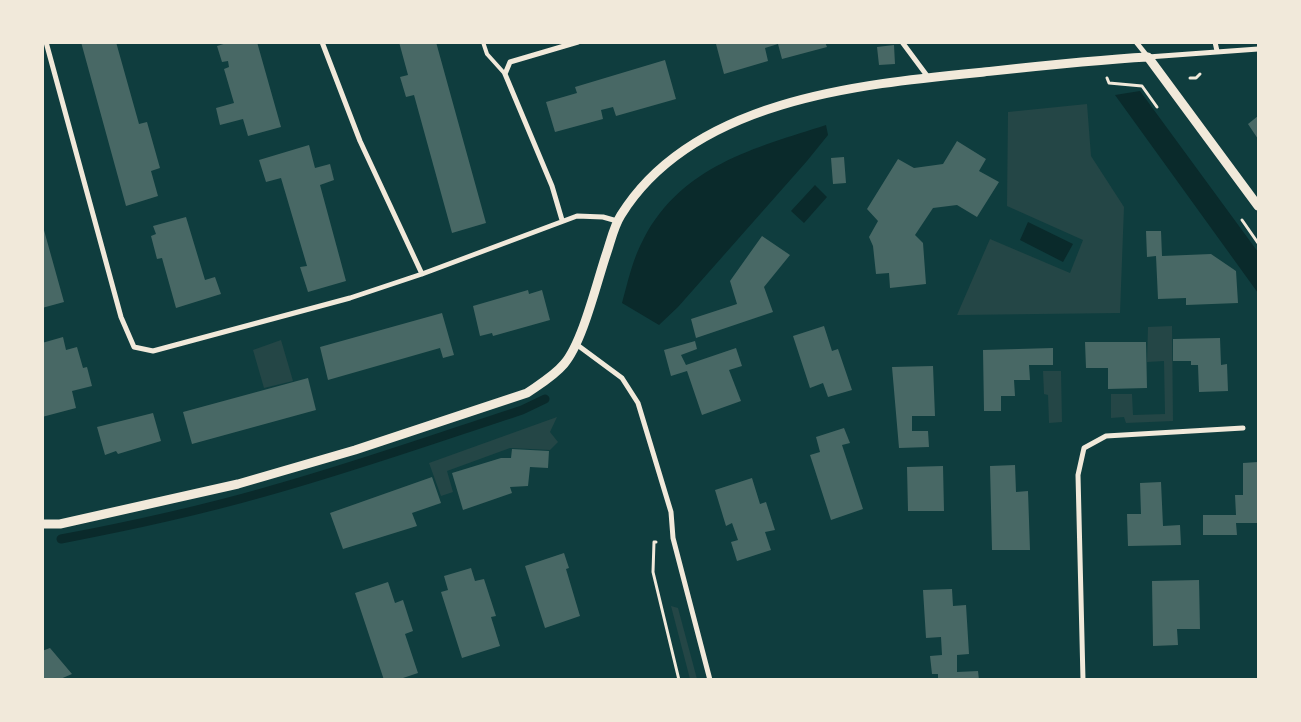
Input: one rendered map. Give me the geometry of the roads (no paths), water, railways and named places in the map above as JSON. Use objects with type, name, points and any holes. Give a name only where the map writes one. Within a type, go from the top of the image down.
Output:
[{"type":"street","points":[[46,42],[122,317],[134,347],[153,351],[350,298],[422,274],[562,220],[577,216],[603,217],[617,222]]},
{"type":"street","points":[[322,42],[360,141],[422,274]]},
{"type":"street","points":[[562,220],[552,186],[505,74],[510,62],[578,42]]},
{"type":"street","points":[[902,42],[928,77]]},
{"type":"street","points":[[1136,42],[1258,206]]},
{"type":"street","points":[[1215,42],[1217,51]]},
{"type":"street","points":[[42,524],[60,524],[238,484],[355,450],[527,392],[548,379],[565,364],[576,344],[617,222],[631,198],[655,172],[681,151],[720,129],[778,107],[844,89],[928,77],[1258,48]]},
{"type":"street","points":[[576,344],[622,378],[638,403],[671,512],[673,538],[710,680]]},
{"type":"street","points":[[1083,680],[1078,475],[1084,448],[1106,436],[1243,428]]},
{"type":"lane","points":[[483,42],[487,54],[505,74]]},
{"type":"waterway","points":[[61,539],[189,512],[298,483],[522,410],[545,399]]}]
